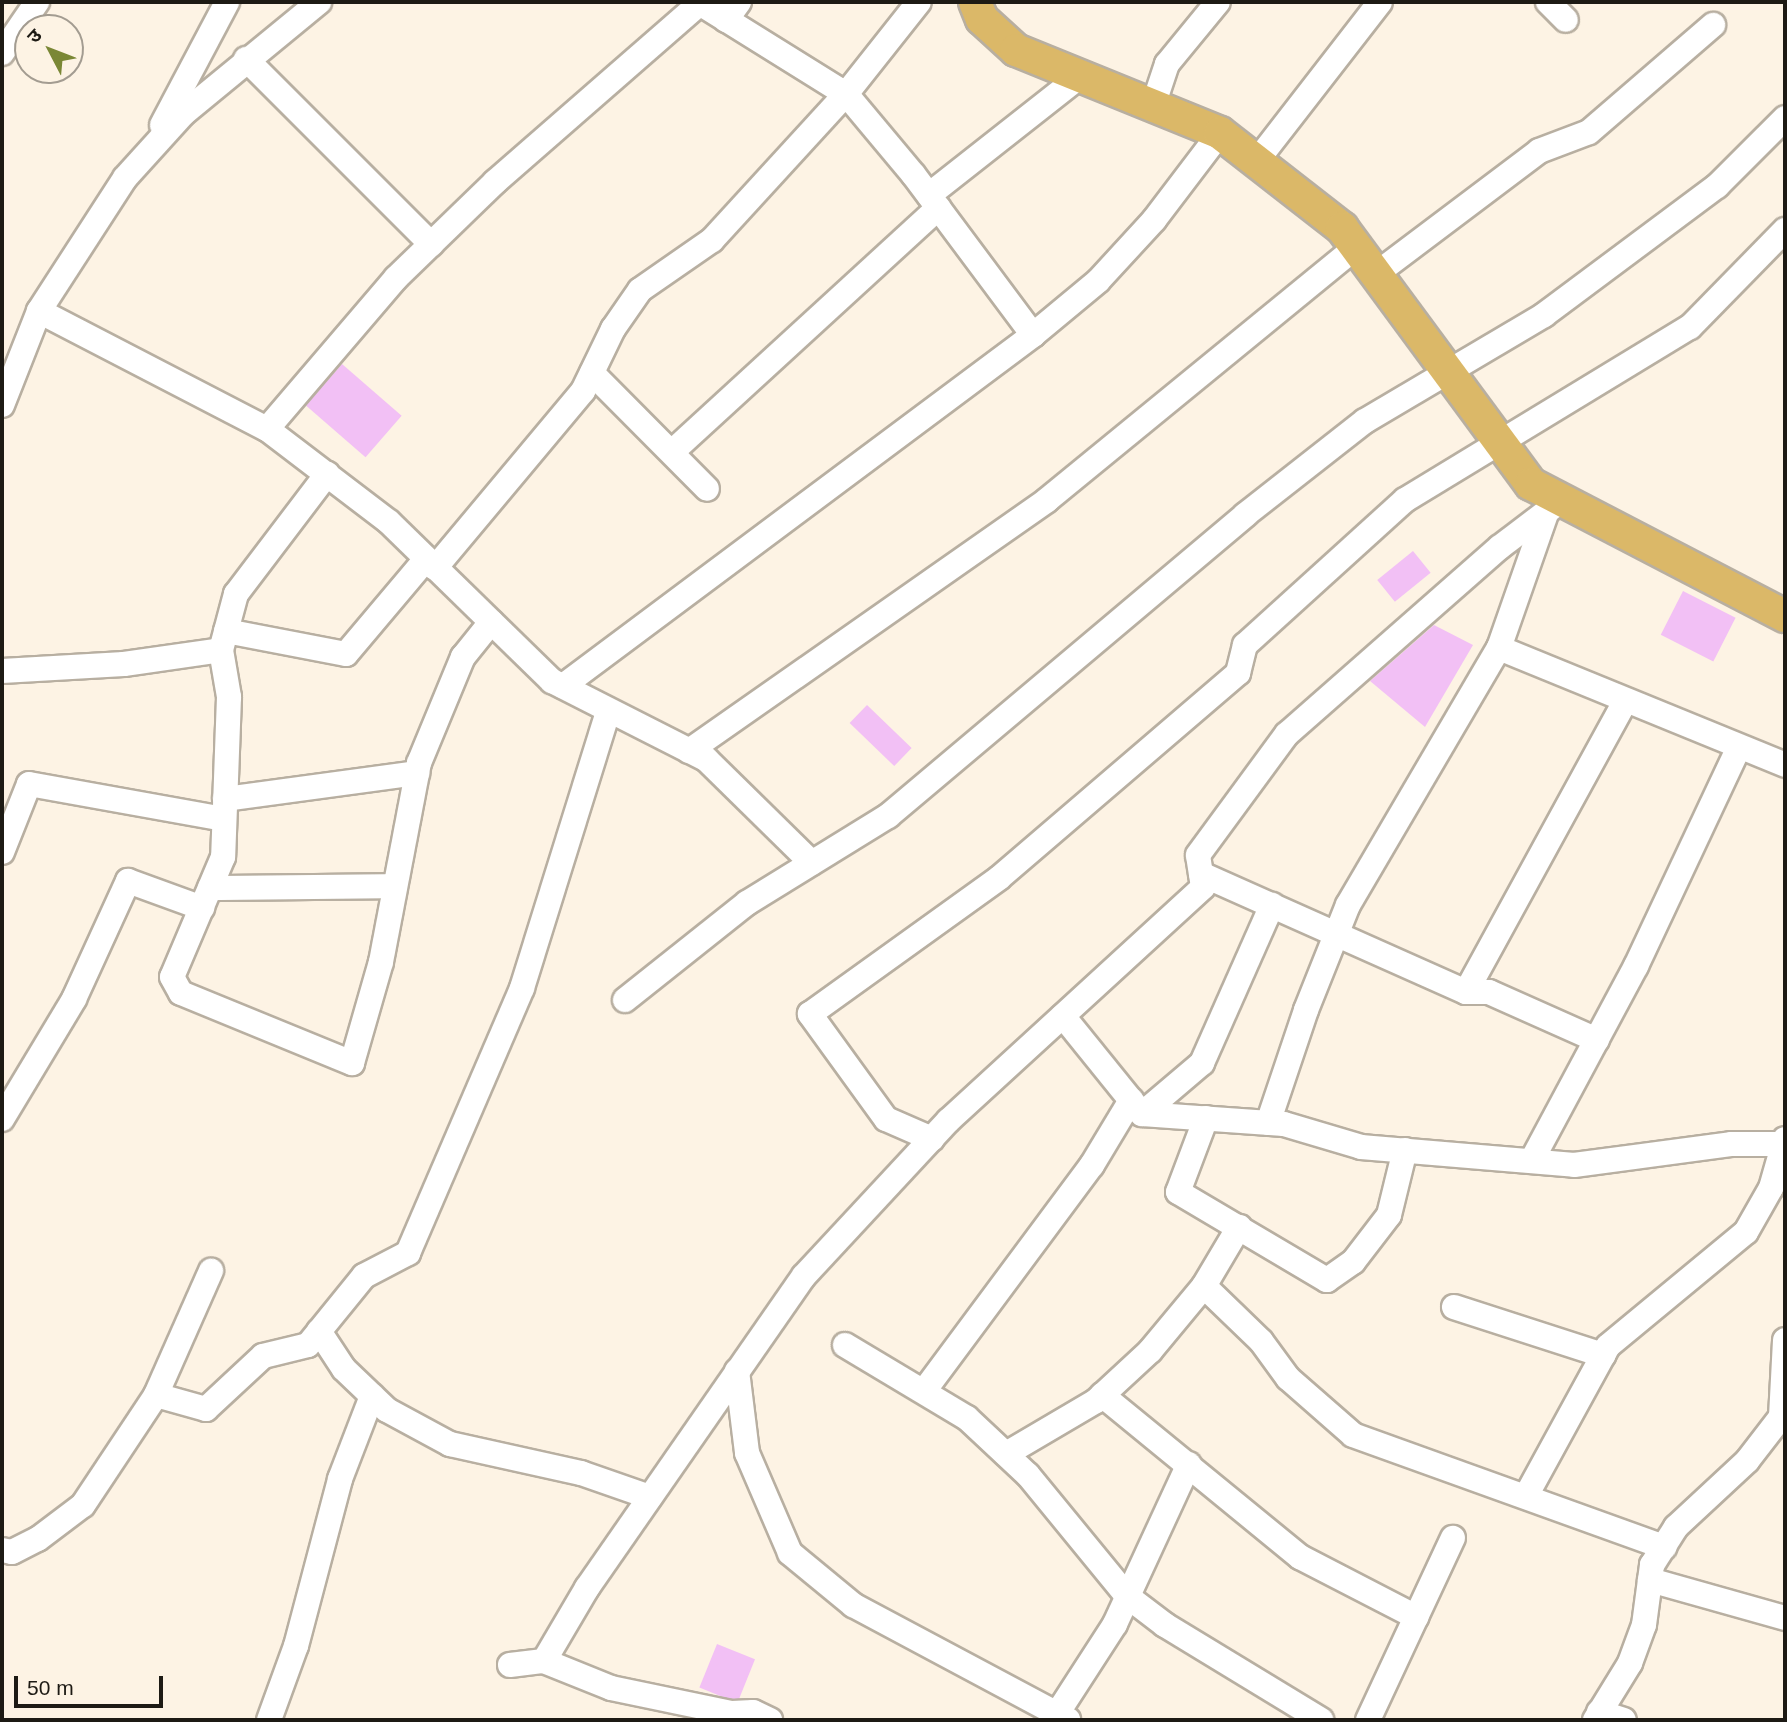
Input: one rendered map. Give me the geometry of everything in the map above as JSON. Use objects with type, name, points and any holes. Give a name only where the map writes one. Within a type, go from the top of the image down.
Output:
[{"type":"main road","points":[[975,2],[982,19],[1016,50],[1220,134],[1342,228],[1531,484],[1555,505],[1785,616]]},
{"type":"street","points":[[2,53],[37,2]]},
{"type":"street","points":[[147,154],[227,2]]},
{"type":"street","points":[[2,405],[39,311],[125,178],[184,113],[246,59],[319,2]]},
{"type":"street","points":[[267,429],[396,278],[699,2],[732,11],[846,93],[934,202],[1033,335]]},
{"type":"street","points":[[2,671],[124,664],[224,640],[346,654],[431,563],[583,391],[613,329],[640,290],[712,240],[846,93],[919,2]]},
{"type":"street","points":[[1153,106],[1167,64],[1217,2]]},
{"type":"street","points":[[1256,162],[1380,2]]},
{"type":"street","points":[[1548,2],[1566,20]]},
{"type":"street","points":[[1376,274],[1539,151],[1589,132],[1713,25]]},
{"type":"street","points":[[246,59],[431,244]]},
{"type":"street","points":[[673,451],[934,202],[1080,76]]},
{"type":"street","points":[[625,1000],[747,904],[888,816],[1255,507],[1365,421],[1446,369],[1544,315],[1717,187],[1785,118]]},
{"type":"street","points":[[563,686],[1033,335],[1098,281],[1154,220],[1220,134]]},
{"type":"street","points":[[932,1139],[886,1119],[810,1014],[999,878],[1238,673],[1245,645],[1405,500],[1498,440],[1690,327],[1785,230]]},
{"type":"street","points":[[689,751],[1046,500],[1356,247]]},
{"type":"street","points":[[39,311],[267,429],[389,522],[552,681],[608,712],[706,759],[735,782],[812,863]]},
{"type":"street","points":[[592,373],[673,451],[707,489]]},
{"type":"street","points":[[327,474],[236,594],[224,640],[229,697],[223,857],[172,977],[181,993],[352,1063],[381,962],[417,773],[463,657],[491,622]]},
{"type":"street","points":[[1268,1123],[1348,905],[1499,648],[1555,505]]},
{"type":"street","points":[[544,1661],[650,1497],[804,1276],[932,1139],[1203,887],[1198,855],[1287,734],[1500,547],[1555,505]]},
{"type":"street","points":[[1499,648],[1738,749],[1782,756]]},
{"type":"street","points":[[1466,992],[1625,701]]},
{"type":"street","points":[[156,1395],[206,1409],[263,1356],[308,1345],[364,1276],[408,1253],[522,988],[608,712]]},
{"type":"street","points":[[1532,1160],[1597,1040],[1738,749]]},
{"type":"street","points":[[2,852],[29,784],[225,809],[417,773]]},
{"type":"street","points":[[1201,874],[1466,992],[1489,992],[1597,1040]]},
{"type":"street","points":[[2,1119],[74,999],[128,881],[206,898],[396,886]]},
{"type":"street","points":[[924,1391],[1137,1107],[1202,1063],[1272,905]]},
{"type":"street","points":[[1063,1016],[1137,1107],[1206,1118],[1268,1123],[1361,1147],[1574,1165],[1731,1144],[1784,1143],[1771,1188],[1746,1232],[1603,1355],[1526,1496]]},
{"type":"street","points":[[1206,1118],[1178,1192],[1327,1280],[1353,1262],[1389,1215],[1405,1150]]},
{"type":"street","points":[[1006,1454],[1102,1395],[1150,1351],[1204,1286],[1239,1227]]},
{"type":"street","points":[[2,1550],[12,1552],[38,1539],[83,1505],[156,1395],[211,1271]]},
{"type":"street","points":[[1204,1286],[1261,1341],[1288,1378],[1353,1435],[1664,1547]]},
{"type":"street","points":[[1454,1307],[1603,1355]]},
{"type":"street","points":[[319,1331],[344,1369],[387,1410],[450,1444],[581,1473],[650,1497]]},
{"type":"street","points":[[1624,1720],[1597,1716],[1630,1663],[1644,1625],[1652,1565],[1676,1527],[1747,1461],[1781,1417],[1785,1340]]},
{"type":"street","points":[[845,1345],[967,1418],[1028,1475],[1127,1596],[1165,1625],[1321,1720]]},
{"type":"street","points":[[737,1371],[747,1453],[790,1553],[853,1605],[1059,1718],[1127,1596],[1189,1464]]},
{"type":"street","points":[[1102,1395],[1300,1557],[1416,1618]]},
{"type":"street","points":[[269,1720],[296,1646],[340,1479],[372,1396]]},
{"type":"street","points":[[1368,1720],[1453,1538]]},
{"type":"street","points":[[1650,1580],[1785,1618]]},
{"type":"street","points":[[510,1665],[544,1661],[611,1688],[729,1716],[753,1712],[770,1720]]},
{"type":"building","points":[[342,364],[402,416],[366,457],[306,406]]},
{"type":"building","points":[[1413,551],[1431,573],[1395,602],[1377,580]]},
{"type":"building","points":[[1683,591],[1736,618],[1713,661],[1661,635]]},
{"type":"building","points":[[1434,625],[1473,645],[1425,727],[1370,681]]},
{"type":"building","points":[[867,705],[912,748],[894,766],[850,723]]},
{"type":"building","points":[[717,1644],[755,1659],[737,1703],[699,1688]]}]
